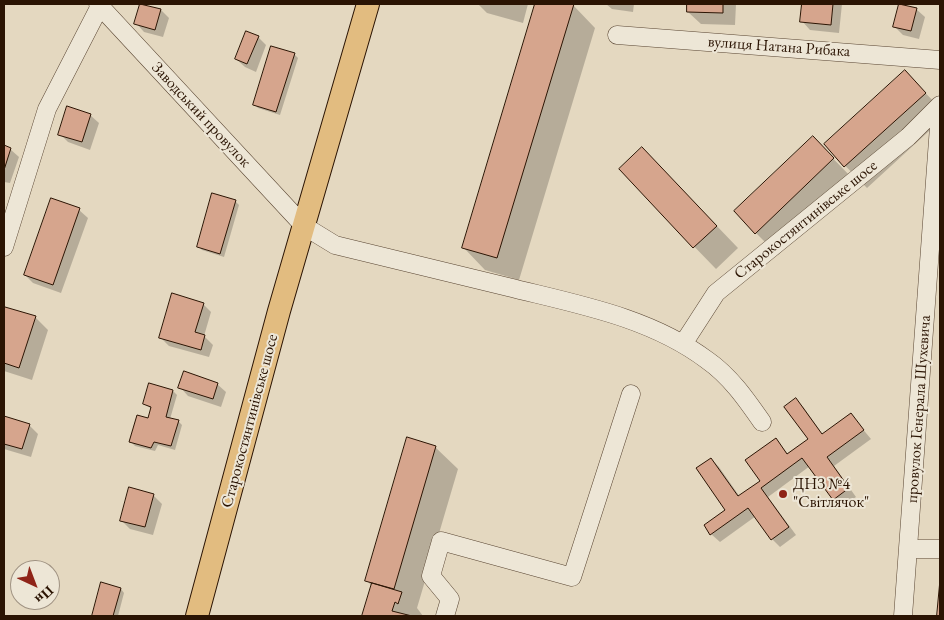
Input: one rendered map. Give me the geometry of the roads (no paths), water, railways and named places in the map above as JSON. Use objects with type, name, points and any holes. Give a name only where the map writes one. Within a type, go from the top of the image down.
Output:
[{"type":"main road","name":"Старокостянтинівське шосе","points":[[197,616],[279,311],[368,4]]},
{"type":"street","name":"Заводський провулок","points":[[100,4],[304,226]]},
{"type":"street","points":[[4,247],[47,109],[100,4]]},
{"type":"street","name":"вулиця Натана Рибака","points":[[618,35],[940,60]]},
{"type":"street","name":"Старокостянтинівське шосе","points":[[683,344],[716,293],[908,137],[940,104]]},
{"type":"street","name":"провулок Генерала Шухевича","points":[[903,616],[908,549],[932,337],[940,112]]},
{"type":"street","points":[[304,226],[335,245],[560,300],[611,314],[651,328],[683,344],[726,376],[762,422]]},
{"type":"street","points":[[445,616],[450,599],[431,576],[441,541],[572,577],[631,394]]},
{"type":"street","points":[[908,549],[940,548]]},
{"type":"place","name":"ДНЗ №4 \"Світлячок\"","points":[[783,494]]}]
